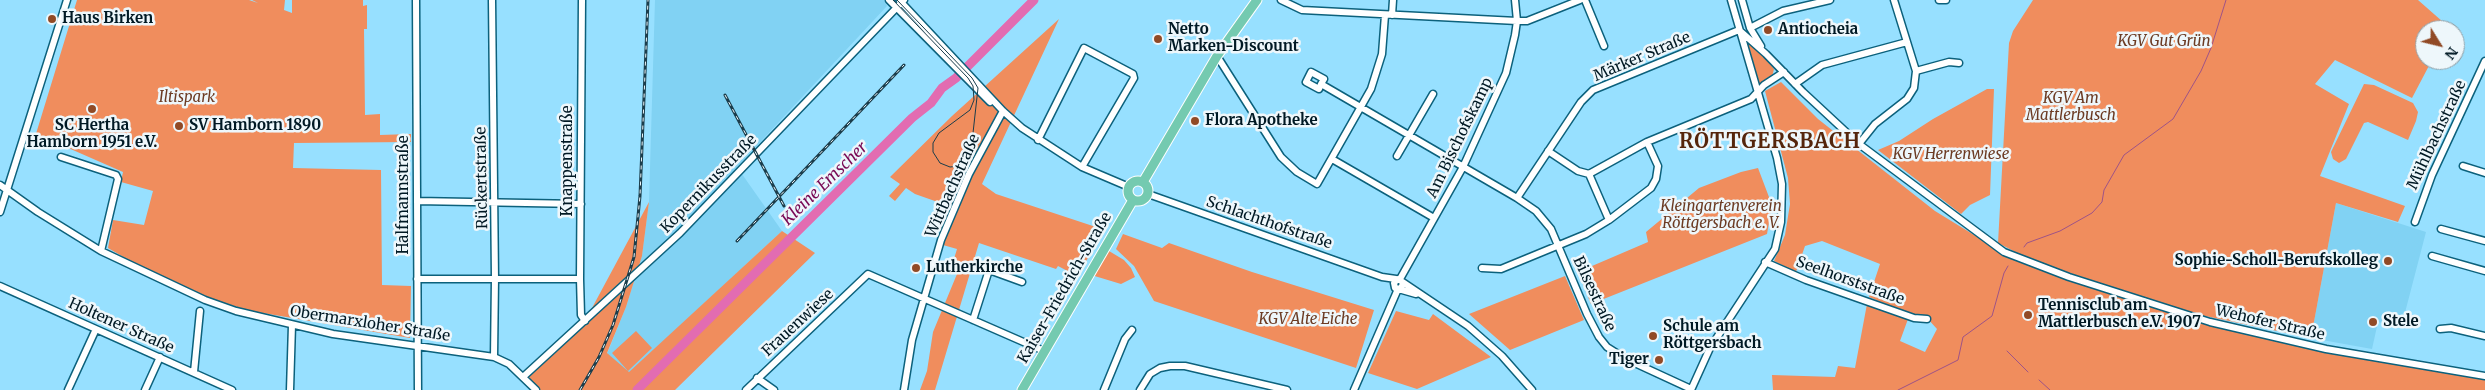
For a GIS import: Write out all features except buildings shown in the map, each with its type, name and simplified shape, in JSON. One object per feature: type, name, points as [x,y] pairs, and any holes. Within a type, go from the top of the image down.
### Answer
[{"type":"main road","points":[[1143,182],[1217,56],[1256,0]]},
{"type":"main road","points":[[1137,181],[1143,182],[1148,187],[1148,194],[1143,200],[1133,200],[1128,193],[1129,187],[1137,181]]},
{"type":"main road","name":"Kaiser-Friedrich-Straße","points":[[1022,390],[1133,200]]},
{"type":"street","points":[[0,212],[67,0]]},
{"type":"street","name":"Halfmannstraße","points":[[416,0],[418,390]]},
{"type":"street","name":"Rückertstraße","points":[[492,0],[494,357]]},
{"type":"street","name":"Knappenstraße","points":[[582,0],[580,279],[581,315],[585,321]]},
{"type":"street","points":[[889,0],[900,3],[954,62],[1003,111],[1038,140],[1082,167],[1129,187]]},
{"type":"street","points":[[1281,0],[1302,10],[1517,21],[1527,21],[1580,0]]},
{"type":"street","points":[[1217,56],[1281,157],[1297,172],[1317,184],[1371,90],[1382,54],[1393,0]]},
{"type":"street","name":"Am Bischofskamp","points":[[1354,390],[1399,284],[1462,167],[1506,73],[1517,21],[1514,0]]},
{"type":"street","points":[[1585,0],[1604,46]]},
{"type":"street","points":[[1691,389],[1710,348],[1775,249],[1782,222],[1782,184],[1778,162],[1731,0]]},
{"type":"street","points":[[1742,0],[1750,28],[1766,54]]},
{"type":"street","points":[[1750,28],[1783,11],[1830,0]]},
{"type":"street","points":[[1859,144],[1875,124],[1906,99],[1914,88],[1916,71],[1894,0]]},
{"type":"street","points":[[1939,0],[1946,0]]},
{"type":"street","name":"Kopernikusstraße","points":[[523,377],[680,233],[900,3]]},
{"type":"street","points":[[1739,30],[1766,54]]},
{"type":"street","name":"Märker Straße","points":[[1517,198],[1581,102],[1593,90],[1739,30]]},
{"type":"street","points":[[1795,84],[1822,65],[1907,42]]},
{"type":"street","points":[[1038,140],[1084,48],[1133,74],[1134,78],[1082,167]]},
{"type":"street","name":"Wehofer Straße","points":[[1766,54],[1859,144],[1974,232],[2004,252],[2031,264],[2138,301],[2210,322],[2317,347],[2485,376]]},
{"type":"street","name":"Mühlbachstraße","points":[[2415,222],[2432,175],[2485,61]]},
{"type":"street","points":[[1916,71],[1949,62],[1959,63]]},
{"type":"street","points":[[1548,152],[1578,171],[1589,174],[1647,142],[1751,99],[1764,85],[1784,72]]},
{"type":"street","name":"Bilsestraße","points":[[1321,84],[1517,198],[1544,219],[1559,246],[1598,337],[1607,347],[1626,359],[1691,389]]},
{"type":"street","points":[[1397,156],[1433,94]]},
{"type":"street","name":"Wittbachstraße","points":[[904,390],[912,340],[951,214],[982,148],[1003,111]]},
{"type":"street","points":[[1482,268],[1501,269],[1586,234],[1609,220],[1651,188],[1656,179],[1658,166],[1647,142]]},
{"type":"street","points":[[61,157],[116,175],[118,179],[101,251]]},
{"type":"street","points":[[1332,159],[1434,218]]},
{"type":"street","points":[[2463,166],[2485,173]]},
{"type":"street","points":[[1589,174],[1609,220]]},
{"type":"street","name":"Obermarxloher Straße","points":[[0,185],[54,223],[101,251],[205,300],[292,326],[334,334],[494,357],[509,364],[523,377]]},
{"type":"street","name":"Schlachthofstraße","points":[[1148,194],[1399,284],[1424,297],[1468,326],[1502,356],[1532,390]]},
{"type":"street","points":[[417,201],[581,204]]},
{"type":"street","points":[[2442,230],[2485,241]]},
{"type":"street","points":[[2432,256],[2485,271]]},
{"type":"street","name":"Seelhorststraße","points":[[1766,262],[1806,280],[1914,318],[1927,319]]},
{"type":"street","points":[[973,320],[989,270],[1022,282]]},
{"type":"street","name":"Frauenwiese","points":[[746,390],[868,274],[924,299]]},
{"type":"street","points":[[417,279],[580,279]]},
{"type":"street","name":"Holtener Straße","points":[[0,286],[232,390]]},
{"type":"street","points":[[924,299],[1044,351]]},
{"type":"street","points":[[194,372],[200,311]]},
{"type":"street","points":[[290,390],[292,326]]},
{"type":"street","points":[[2440,329],[2451,328],[2485,336]]},
{"type":"street","points":[[69,390],[96,329]]},
{"type":"street","points":[[1104,390],[1125,339],[1132,330]]},
{"type":"street","points":[[145,390],[160,357]]},
{"type":"street","points":[[1140,390],[1150,374],[1160,368],[1170,366],[1185,366],[1287,390]]},
{"type":"street","points":[[523,377],[536,390]]},
{"type":"street","points":[[757,378],[774,390]]},
{"type":"shaded area","points":[[655,0],[884,0],[887,6],[737,167],[782,231],[629,373],[607,354],[626,307],[642,256],[649,202]]},
{"type":"shaded area","points":[[2336,203],[2426,232],[2401,328],[2378,322],[2372,349],[2311,338]]},
{"type":"green space","name":"Iltispark","points":[[77,0],[249,0],[258,3],[252,0],[285,0],[284,10],[292,13],[292,0],[363,0],[363,6],[367,5],[367,29],[364,29],[365,115],[380,114],[380,135],[411,134],[411,142],[294,143],[293,168],[381,170],[382,285],[411,286],[410,338],[251,311],[208,298],[151,273],[108,248],[113,220],[144,225],[153,191],[121,182],[123,172],[66,147],[35,137]]},
{"type":"green space","points":[[2033,0],[2418,0],[2441,20],[2415,20],[2415,70],[2427,70],[2412,98],[2335,60],[2315,84],[2349,104],[2320,176],[2405,206],[2398,222],[2336,203],[2311,338],[2186,312],[2031,260],[1998,243],[2009,43],[2013,31]]},
{"type":"green space","points":[[1059,19],[982,184],[996,194],[1105,230],[1077,276],[1058,266],[1056,269],[979,243],[935,390],[920,390],[927,371],[933,332],[957,274],[950,272],[957,249],[936,243],[949,206],[915,194],[906,188],[895,201],[889,196],[900,184],[890,177],[952,116]]},
{"type":"green space","points":[[1746,42],[1760,52],[1774,69],[1772,77],[1757,85]]},
{"type":"green space","points":[[1781,82],[1818,119],[1935,211],[1992,246],[2068,279],[2209,323],[2485,379],[2485,390],[1773,390],[1772,375],[1835,377],[1838,366],[1855,368],[1867,304],[1908,319],[1900,341],[1925,352],[1937,329],[1927,318],[1914,316],[1869,297],[1880,264],[1822,241],[1805,246],[1796,272],[1774,261],[1785,235],[1790,204],[1788,178],[1765,91]]},
{"type":"green space","points":[[2364,84],[2374,85],[2413,103],[2418,112],[2416,121],[2408,140],[2368,122],[2364,123],[2346,159],[2339,163],[2333,159],[2331,152]]},
{"type":"green space","name":"KGV Herrenwiese","points":[[1987,89],[1994,89],[1990,195],[1970,205],[1961,214],[1878,150],[1899,141],[1933,119]]},
{"type":"green space","name":"Kleingartenverein Röttgersbach e. V.","points":[[1758,168],[1772,205],[1767,234],[1591,304],[1578,272],[1648,242],[1646,232],[1699,188],[1741,172]]},
{"type":"green space","points":[[649,202],[642,256],[626,307],[607,353],[629,372],[782,231],[815,253],[675,390],[536,390],[523,377],[585,321]]},
{"type":"green space","name":"KGV Alte Eiche","points":[[1123,234],[1162,248],[1169,243],[1252,272],[1374,310],[1356,368],[1154,301],[1134,266],[1116,249]]},
{"type":"green space","points":[[1104,248],[1124,260],[1131,268],[1135,277],[1121,284],[1088,274]]},
{"type":"green space","points":[[1565,276],[1584,320],[1510,350],[1469,314]]},
{"type":"green space","name":"KGV Alte Eiche","points":[[1396,311],[1429,320],[1433,314],[1491,357],[1417,389],[1368,373]]},
{"type":"green space","points":[[636,331],[652,348],[628,371],[612,353]]},
{"type":"waterway","name":"Kleine Emscher","points":[[637,390],[912,118],[931,103],[942,88],[956,78],[1034,0]]},
{"type":"waterway","name":"RÖTTGERSBACH","points":[[2024,247],[2027,243],[2060,231],[2092,213],[2102,202],[2104,190],[2124,155],[2173,119],[2201,71],[2211,48],[2226,0]]},
{"type":"waterway","name":"RÖTTGERSBACH","points":[[1898,390],[1958,360],[1963,337],[1992,316],[2004,273],[2008,266]]},
{"type":"waterway","points":[[2007,351],[2028,372]]},
{"type":"waterway","points":[[2039,380],[2050,390]]},
{"type":"tram line","points":[[893,0],[968,78],[973,86],[974,100],[970,110],[939,133],[933,143],[933,152],[940,163],[950,167],[959,166],[968,160],[971,151],[978,88],[972,78],[897,0]]},
{"type":"railway","points":[[580,390],[599,357],[613,325],[634,257],[640,196],[648,0]]},
{"type":"railway","points":[[737,241],[904,65]]},
{"type":"railway","points":[[725,95],[784,206]]},
{"type":"place","name":"Haus Birken","points":[[52,19]]},
{"type":"place","name":"Antiocheia","points":[[1768,30]]},
{"type":"place","name":"Netto Marken-Discount","points":[[1158,39]]},
{"type":"place","name":"SC Hertha Hamborn 1951 e.V.","points":[[92,109]]},
{"type":"place","name":"Flora Apotheke","points":[[1195,121]]},
{"type":"place","name":"SV Hamborn 1890","points":[[179,126]]},
{"type":"place","name":"Sophie-Scholl-Berufskolleg","points":[[2388,261]]},
{"type":"place","name":"Lutherkirche","points":[[916,268]]},
{"type":"place","name":"Tennisclub am Mattlerbusch e.V. 1907","points":[[2028,315]]},
{"type":"place","name":"Stele","points":[[2373,322]]},
{"type":"place","name":"Schule am Röttgersbach","points":[[1653,336]]},
{"type":"place","name":"Tiger","points":[[1659,360]]},
{"type":"district","name":"RÖTTGERSBACH","points":[[1770,142]]},
{"type":"park label","name":"KGV Gut Grün","points":[[2164,42]]},
{"type":"park label","name":"KGV Am Mattlerbusch","points":[[2071,108]]}]
